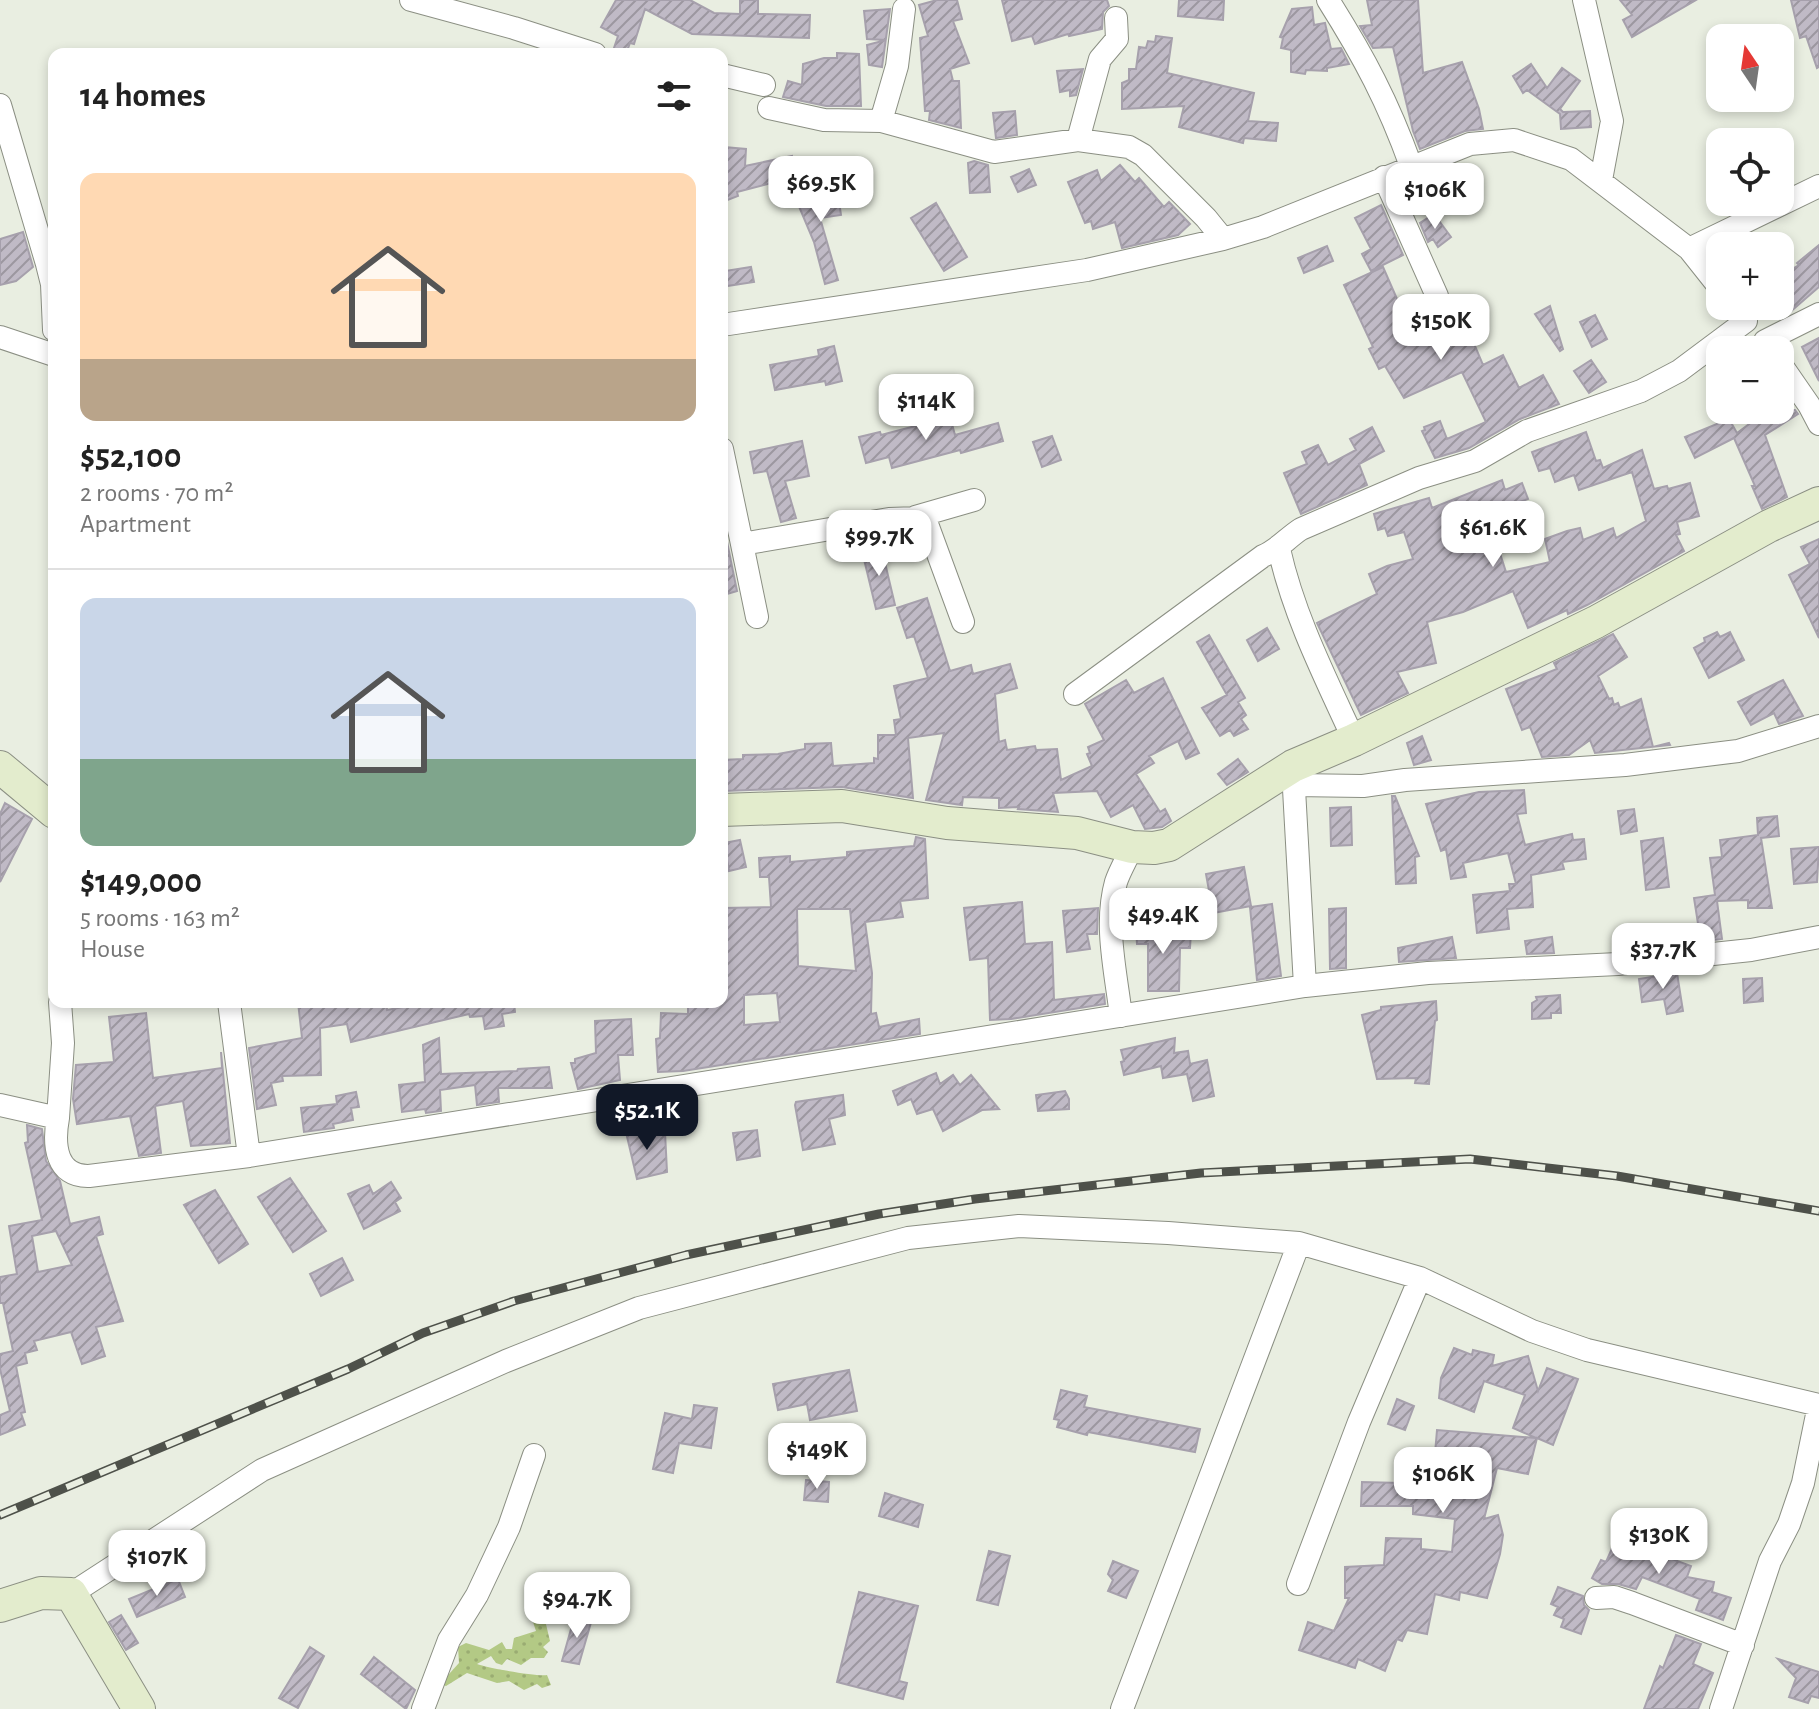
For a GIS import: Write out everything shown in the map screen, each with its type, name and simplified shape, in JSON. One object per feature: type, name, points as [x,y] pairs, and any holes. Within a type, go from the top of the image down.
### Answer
[{"type":"main road","points":[[728,810],[842,806],[947,823],[1077,833],[1132,847],[1169,845],[1354,740],[1596,622],[1769,526],[1819,503]]},
{"type":"main road","points":[[0,767],[48,807]]},
{"type":"main road","points":[[0,1606],[41,1593],[71,1594],[139,1709]]},
{"type":"street","points":[[411,0],[576,48]]},
{"type":"street","points":[[1328,0],[1368,64],[1395,121],[1411,166]]},
{"type":"street","points":[[1584,0],[1612,121],[1601,180]]},
{"type":"street","points":[[881,121],[897,66],[904,9]]},
{"type":"street","points":[[1078,140],[1100,59],[1117,39],[1116,18]]},
{"type":"street","points":[[728,76],[764,85]]},
{"type":"street","points":[[0,105],[48,268]]},
{"type":"street","points":[[769,108],[824,120],[881,121],[994,152],[1078,140],[1129,147],[1143,155],[1223,239]]},
{"type":"street","points":[[728,324],[1087,270],[1223,239],[1263,227],[1470,144],[1514,140],[1571,159],[1689,249],[1706,270]]},
{"type":"street","points":[[1384,177],[1437,296]]},
{"type":"street","points":[[1689,249],[1819,186]]},
{"type":"street","points":[[1784,336],[1819,314]]},
{"type":"street","points":[[1075,694],[1263,556],[1279,549],[1288,537],[1301,529],[1419,478],[1475,461],[1527,431],[1641,391],[1679,371],[1734,320]]},
{"type":"street","points":[[1745,320],[1759,336]]},
{"type":"street","points":[[0,337],[48,353]]},
{"type":"street","points":[[1794,385],[1819,424]]},
{"type":"street","points":[[728,478],[757,617]]},
{"type":"street","points":[[742,544],[915,517],[974,500]]},
{"type":"street","points":[[915,517],[927,524],[963,622]]},
{"type":"street","points":[[1279,549],[1287,586],[1314,655],[1354,740]]},
{"type":"street","points":[[1305,986],[1294,775],[1363,786],[1405,780],[1625,765],[1738,751],[1819,726]]},
{"type":"street","points":[[1121,1016],[1111,934],[1112,904],[1117,880],[1132,847]]},
{"type":"street","points":[[60,1008],[63,1043],[56,1130],[61,1163],[67,1173],[78,1176],[249,1156],[1305,986],[1428,973],[1618,964],[1751,950],[1819,937]]},
{"type":"street","points":[[230,1008],[249,1156]]},
{"type":"street","points":[[0,1105],[58,1118]]},
{"type":"street","points":[[71,1594],[262,1470],[506,1361],[639,1308],[908,1238],[1019,1226],[1168,1233],[1299,1243],[1420,1278],[1532,1331],[1587,1350],[1819,1405],[1803,1483],[1789,1524],[1770,1561],[1721,1709]]},
{"type":"street","points":[[1122,1709],[1299,1243]]},
{"type":"street","points":[[1298,1584],[1359,1422],[1420,1278]]},
{"type":"street","points":[[423,1709],[449,1640],[477,1595],[509,1527],[534,1455]]},
{"type":"street","points":[[1596,1598],[1614,1597],[1743,1645]]},
{"type":"green space","points":[[532,1619],[545,1620],[550,1641],[543,1647],[548,1652],[544,1658],[531,1658],[521,1665],[507,1659],[502,1665],[491,1656],[477,1664],[547,1675],[551,1685],[542,1688],[537,1684],[524,1690],[509,1681],[497,1683],[467,1673],[446,1686],[440,1684],[459,1663],[458,1647],[466,1643],[489,1650],[502,1642],[506,1649],[512,1649],[514,1638],[536,1631]]},
{"type":"building","points":[[616,0],[690,0],[714,13],[740,14],[740,0],[758,0],[758,14],[810,15],[809,38],[692,34],[645,9],[634,44],[630,43],[628,48],[614,48],[618,36],[601,27]]},
{"type":"building","points":[[937,0],[957,0],[962,19],[953,21],[969,63],[950,69],[953,81],[959,81],[961,128],[929,120],[930,111],[925,111],[920,38],[928,36],[919,5]]},
{"type":"building","points":[[1002,0],[1107,0],[1109,6],[1103,12],[1102,29],[1068,34],[1035,44],[1032,36],[1012,41]]},
{"type":"building","points":[[1179,0],[1224,0],[1223,20],[1178,16]]},
{"type":"building","points":[[1367,0],[1418,0],[1423,73],[1462,62],[1483,129],[1465,131],[1420,149],[1393,47],[1373,48],[1360,26],[1372,25]]},
{"type":"building","points":[[1620,0],[1696,0],[1632,37],[1623,20],[1632,15]]},
{"type":"building","points":[[1791,0],[1819,0],[1817,68],[1806,36],[1800,38]]},
{"type":"building","points":[[1312,7],[1314,25],[1325,23],[1331,49],[1341,48],[1349,64],[1327,68],[1327,71],[1291,72],[1291,50],[1281,48],[1283,38],[1280,37],[1292,9]]},
{"type":"building","points":[[890,9],[886,40],[867,39],[864,11]]},
{"type":"building","points":[[1156,36],[1172,38],[1167,73],[1254,93],[1248,121],[1278,123],[1276,141],[1244,138],[1243,143],[1179,127],[1184,106],[1122,109],[1122,83],[1129,80],[1129,69],[1136,69],[1139,47],[1146,48],[1148,41],[1155,42]]},
{"type":"building","points":[[886,40],[882,67],[869,65],[867,45]]},
{"type":"building","points":[[837,53],[859,54],[861,106],[826,106],[783,97],[788,81],[802,85],[803,64],[837,58]]},
{"type":"building","points":[[1531,64],[1547,88],[1562,68],[1580,81],[1560,109],[1563,112],[1590,111],[1591,127],[1561,129],[1560,114],[1527,90],[1523,93],[1513,76]]},
{"type":"building","points":[[1083,69],[1076,95],[1070,96],[1070,90],[1060,92],[1057,71]]},
{"type":"building","points":[[1015,111],[1017,135],[996,138],[993,113]]},
{"type":"building","points":[[728,147],[746,149],[745,166],[792,156],[794,164],[799,163],[805,191],[783,196],[779,181],[737,192],[738,196],[728,200]]},
{"type":"building","points":[[974,161],[988,165],[990,192],[970,193],[968,163]]},
{"type":"building","points":[[1120,165],[1135,182],[1139,178],[1164,207],[1169,202],[1190,224],[1178,235],[1122,248],[1115,222],[1093,229],[1091,221],[1085,223],[1068,182],[1097,170],[1101,181]]},
{"type":"building","points":[[1029,169],[1036,185],[1018,192],[1011,177]]},
{"type":"building","points":[[837,188],[841,215],[820,218],[838,280],[825,284],[814,242],[795,197],[813,189]]},
{"type":"building","points":[[936,203],[967,257],[944,271],[911,218]]},
{"type":"building","points":[[1381,205],[1403,255],[1371,271],[1362,254],[1371,249],[1355,218]]},
{"type":"building","points":[[1434,214],[1451,237],[1438,247],[1433,239],[1428,242],[1420,223]]},
{"type":"building","points":[[23,232],[33,267],[16,281],[0,285],[0,239]]},
{"type":"building","points":[[1819,245],[1819,287],[1794,309],[1794,268],[1799,265],[1797,263]]},
{"type":"building","points":[[1327,246],[1333,261],[1304,273],[1298,258]]},
{"type":"building","points":[[751,267],[754,282],[728,286],[728,271]]},
{"type":"building","points":[[1383,267],[1404,315],[1426,304],[1435,310],[1446,306],[1452,318],[1461,313],[1483,365],[1503,355],[1519,388],[1543,375],[1559,404],[1520,419],[1469,448],[1435,458],[1422,431],[1424,427],[1440,421],[1447,439],[1486,422],[1462,372],[1404,398],[1385,366],[1379,369],[1369,349],[1373,347],[1344,285]]},
{"type":"building","points":[[1550,306],[1563,349],[1560,351],[1535,314]]},
{"type":"building","points":[[1595,315],[1607,339],[1592,347],[1580,322]]},
{"type":"building","points":[[1819,338],[1819,381],[1802,347]]},
{"type":"building","points":[[834,346],[842,381],[775,390],[770,365],[819,356],[818,350]]},
{"type":"building","points":[[1591,360],[1606,382],[1589,393],[1574,371]]},
{"type":"building","points":[[950,417],[955,435],[998,423],[1003,441],[892,468],[889,457],[866,463],[859,437],[880,432],[881,435]]},
{"type":"building","points":[[1717,424],[1732,424],[1737,433],[1749,424],[1782,424],[1765,435],[1787,497],[1762,509],[1734,438],[1695,458],[1685,437]]},
{"type":"building","points":[[1372,427],[1384,451],[1359,464],[1367,485],[1301,514],[1284,473],[1307,464],[1302,452],[1318,445],[1328,465],[1356,450],[1350,439]]},
{"type":"building","points":[[1586,432],[1596,461],[1600,460],[1603,468],[1642,450],[1654,489],[1690,483],[1699,516],[1677,522],[1680,534],[1676,535],[1684,551],[1587,605],[1568,614],[1567,610],[1528,628],[1513,591],[1463,612],[1427,622],[1436,663],[1397,672],[1408,693],[1361,715],[1317,623],[1377,594],[1369,574],[1413,559],[1404,532],[1388,536],[1385,528],[1378,530],[1374,514],[1429,498],[1432,508],[1502,480],[1505,490],[1522,483],[1528,499],[1487,513],[1506,572],[1550,562],[1545,539],[1567,531],[1580,528],[1583,540],[1613,528],[1616,538],[1646,521],[1632,472],[1579,490],[1574,475],[1555,482],[1550,468],[1539,471],[1532,452]]},
{"type":"building","points":[[1052,436],[1061,460],[1042,467],[1033,442]]},
{"type":"building","points":[[802,441],[809,476],[785,481],[796,518],[781,522],[767,471],[754,473],[750,452]]},
{"type":"building","points":[[1819,539],[1819,638],[1789,575],[1810,564],[1801,547]]},
{"type":"building","points":[[881,546],[895,605],[876,609],[862,551]]},
{"type":"building","points":[[728,547],[737,591],[728,594]]},
{"type":"building","points":[[927,598],[950,671],[971,665],[973,674],[1010,664],[1017,688],[995,694],[999,742],[1005,740],[1007,750],[1035,746],[1036,750],[1057,749],[1061,780],[1092,766],[1087,754],[1090,753],[1088,747],[1104,740],[1085,704],[1126,680],[1134,693],[1163,678],[1199,753],[1186,759],[1178,741],[1149,756],[1154,763],[1136,774],[1160,812],[1165,809],[1171,821],[1162,827],[1145,829],[1133,805],[1111,817],[1097,791],[1053,793],[1058,812],[999,808],[999,798],[963,797],[962,805],[926,800],[944,733],[908,738],[913,798],[842,787],[728,791],[728,760],[743,759],[743,755],[778,754],[805,749],[805,744],[831,743],[833,766],[874,763],[874,758],[878,759],[878,735],[896,735],[894,720],[901,719],[894,686],[928,678],[914,636],[907,638],[897,608]]},
{"type":"building","points":[[1267,628],[1279,649],[1258,661],[1247,640]]},
{"type":"building","points":[[1717,632],[1720,637],[1730,632],[1744,660],[1709,678],[1694,648],[1705,642],[1704,638]]},
{"type":"building","points":[[1613,634],[1627,657],[1598,676],[1614,705],[1618,703],[1620,708],[1641,699],[1653,747],[1595,753],[1590,740],[1569,755],[1542,757],[1530,727],[1522,730],[1506,689],[1557,669],[1554,663]]},
{"type":"building","points":[[1209,635],[1245,698],[1238,702],[1246,715],[1241,719],[1248,729],[1234,736],[1230,730],[1220,736],[1202,708],[1227,695],[1197,642]]},
{"type":"building","points":[[1783,680],[1803,716],[1779,724],[1774,713],[1751,725],[1738,702]]},
{"type":"building","points":[[1422,736],[1431,760],[1414,765],[1407,743]]},
{"type":"building","points":[[1238,759],[1248,772],[1227,785],[1218,774]]},
{"type":"building","points":[[1524,790],[1526,813],[1517,814],[1525,845],[1572,834],[1573,840],[1584,839],[1586,859],[1562,862],[1564,869],[1531,875],[1533,907],[1507,909],[1509,929],[1477,933],[1473,895],[1510,891],[1509,884],[1516,884],[1508,853],[1463,863],[1466,877],[1451,879],[1446,849],[1441,851],[1426,804],[1479,792]]},
{"type":"building","points":[[1392,796],[1395,796],[1419,856],[1415,857],[1416,883],[1396,884]]},
{"type":"building","points":[[5,803],[32,819],[0,882],[0,814]]},
{"type":"building","points":[[1351,807],[1352,845],[1331,846],[1330,808]]},
{"type":"building","points":[[1634,809],[1637,831],[1621,834],[1618,811]]},
{"type":"building","points":[[1777,816],[1779,836],[1761,838],[1772,908],[1748,908],[1748,900],[1717,901],[1722,939],[1706,941],[1705,929],[1699,930],[1694,898],[1715,895],[1710,858],[1722,857],[1720,840],[1758,835],[1757,818]]},
{"type":"building","points":[[916,837],[925,839],[928,898],[900,901],[903,917],[865,922],[872,973],[871,1014],[876,1013],[879,1027],[919,1019],[920,1034],[683,1071],[658,1072],[656,1039],[660,1038],[661,1013],[688,1014],[688,1008],[728,1008],[728,908],[771,907],[769,877],[760,877],[759,858],[790,856],[790,862],[847,857],[847,852],[914,846]],"holes":[[[797,909],[850,909],[856,971],[798,966]],[[777,993],[780,1022],[744,1025],[744,995]]]},
{"type":"building","points":[[1663,838],[1669,887],[1646,890],[1641,841]]},
{"type":"building","points":[[740,840],[746,867],[729,871],[728,842]]},
{"type":"building","points":[[1819,847],[1817,882],[1794,884],[1791,849]]},
{"type":"building","points":[[1244,867],[1251,906],[1213,913],[1206,874]]},
{"type":"building","points":[[1022,902],[1025,944],[1052,942],[1054,1000],[1104,994],[1105,1004],[990,1020],[988,958],[970,960],[964,908]]},
{"type":"building","points":[[1272,904],[1281,976],[1257,980],[1250,907]]},
{"type":"building","points":[[1098,908],[1097,934],[1087,934],[1090,949],[1067,952],[1063,911]]},
{"type":"building","points":[[1346,908],[1346,968],[1330,969],[1329,909]]},
{"type":"building","points":[[1153,925],[1153,930],[1191,931],[1190,948],[1180,948],[1179,991],[1148,991],[1148,944],[1137,944],[1136,926]]},
{"type":"building","points":[[1452,937],[1456,958],[1399,962],[1398,948]]},
{"type":"building","points":[[1552,937],[1554,953],[1527,954],[1525,941]]},
{"type":"building","points":[[1677,973],[1683,1011],[1667,1014],[1664,999],[1642,1002],[1639,979]]},
{"type":"building","points":[[1762,978],[1763,1001],[1744,1003],[1743,979]]},
{"type":"building","points":[[1560,995],[1561,1013],[1551,1013],[1551,1018],[1532,1019],[1532,1003],[1537,1000],[1536,997]]},
{"type":"building","points":[[1436,1001],[1437,1020],[1429,1084],[1415,1083],[1416,1078],[1377,1079],[1362,1015],[1381,1010],[1381,1007]]},
{"type":"building","points":[[299,1008],[515,1008],[515,1012],[502,1014],[504,1026],[485,1029],[483,1016],[470,1017],[469,1014],[351,1042],[347,1024],[320,1028],[321,1075],[282,1076],[283,1081],[271,1083],[276,1105],[257,1109],[249,1048],[302,1038]]},
{"type":"building","points":[[146,1013],[153,1078],[222,1068],[221,1052],[230,1143],[191,1146],[183,1101],[155,1106],[161,1153],[139,1156],[130,1116],[77,1124],[73,1099],[76,1065],[114,1062],[109,1017]]},
{"type":"building","points":[[631,1019],[633,1055],[618,1055],[620,1080],[578,1089],[571,1063],[596,1053],[595,1021]]},
{"type":"building","points":[[439,1038],[441,1074],[549,1067],[552,1088],[498,1088],[499,1102],[477,1105],[475,1085],[440,1090],[441,1111],[426,1113],[425,1109],[402,1112],[399,1085],[425,1082],[423,1045]]},
{"type":"building","points":[[1175,1038],[1174,1053],[1188,1051],[1190,1064],[1207,1060],[1214,1096],[1193,1101],[1187,1074],[1163,1078],[1161,1066],[1124,1075],[1121,1050]]},
{"type":"building","points":[[936,1073],[940,1084],[953,1075],[960,1085],[971,1075],[999,1109],[982,1110],[943,1131],[933,1109],[917,1114],[911,1099],[898,1105],[893,1091]]},
{"type":"building","points":[[1065,1091],[1069,1109],[1038,1111],[1036,1095]]},
{"type":"building","points":[[356,1092],[359,1107],[351,1108],[353,1120],[333,1124],[334,1128],[304,1132],[301,1108],[337,1104],[336,1096]]},
{"type":"building","points":[[843,1095],[845,1115],[829,1119],[835,1144],[803,1150],[796,1102]]},
{"type":"building","points":[[27,1125],[42,1129],[46,1161],[60,1181],[70,1224],[99,1217],[103,1234],[96,1236],[123,1321],[96,1327],[105,1356],[82,1364],[71,1332],[34,1341],[37,1350],[25,1353],[27,1363],[16,1366],[25,1425],[0,1435],[0,1415],[10,1411],[0,1369],[0,1354],[13,1351],[3,1303],[0,1303],[0,1277],[17,1274],[9,1226],[42,1220],[25,1143],[28,1142]],"holes":[[[56,1231],[72,1265],[38,1272],[32,1236]]]},
{"type":"building","points":[[639,1125],[641,1134],[665,1132],[667,1172],[637,1179],[625,1128]]},
{"type":"building","points":[[757,1130],[760,1156],[737,1160],[733,1133]]},
{"type":"building","points":[[290,1178],[326,1231],[293,1252],[258,1197]]},
{"type":"building","points":[[391,1182],[401,1198],[395,1202],[400,1211],[364,1229],[348,1194],[369,1185],[373,1194]]},
{"type":"building","points":[[215,1190],[248,1244],[219,1263],[184,1205]]},
{"type":"building","points":[[342,1258],[353,1280],[321,1296],[310,1274]]},
{"type":"building","points":[[1454,1348],[1472,1355],[1473,1350],[1494,1355],[1492,1366],[1528,1356],[1538,1391],[1547,1368],[1578,1379],[1553,1445],[1537,1438],[1528,1474],[1497,1468],[1484,1519],[1498,1515],[1503,1535],[1487,1598],[1460,1592],[1459,1600],[1435,1594],[1427,1634],[1407,1630],[1402,1641],[1397,1639],[1385,1671],[1358,1659],[1355,1668],[1299,1650],[1308,1622],[1334,1631],[1349,1598],[1345,1598],[1345,1567],[1384,1565],[1386,1538],[1421,1539],[1421,1549],[1452,1552],[1455,1519],[1413,1514],[1413,1506],[1361,1506],[1362,1482],[1402,1483],[1402,1478],[1433,1477],[1437,1430],[1536,1438],[1513,1428],[1525,1395],[1484,1381],[1474,1412],[1439,1398],[1441,1378]]},
{"type":"building","points":[[849,1370],[857,1411],[810,1420],[807,1404],[778,1410],[773,1384]]},
{"type":"building","points":[[1061,1390],[1087,1396],[1084,1407],[1200,1429],[1195,1452],[1088,1432],[1087,1435],[1057,1427],[1059,1420],[1054,1419]]},
{"type":"building","points":[[1397,1399],[1414,1406],[1405,1430],[1388,1424]]},
{"type":"building","points":[[694,1405],[717,1408],[711,1448],[679,1443],[673,1473],[653,1469],[665,1413],[692,1419]]},
{"type":"building","points":[[806,1480],[829,1482],[828,1502],[804,1500]]},
{"type":"building","points":[[885,1493],[923,1505],[918,1527],[879,1516]]},
{"type":"building","points":[[1644,1535],[1657,1540],[1653,1552],[1691,1566],[1687,1577],[1714,1582],[1712,1592],[1731,1598],[1723,1620],[1696,1610],[1700,1599],[1642,1577],[1636,1589],[1602,1584],[1592,1578],[1601,1560],[1606,1562],[1613,1546],[1634,1556]]},
{"type":"building","points":[[989,1551],[1010,1556],[998,1605],[977,1600]]},
{"type":"building","points":[[1113,1561],[1138,1571],[1126,1598],[1108,1591],[1113,1580],[1108,1574]]},
{"type":"building","points":[[178,1579],[185,1597],[137,1617],[129,1599]]},
{"type":"building","points":[[1558,1587],[1583,1596],[1584,1605],[1589,1610],[1581,1634],[1561,1627],[1564,1619],[1554,1615],[1558,1607],[1551,1604]]},
{"type":"building","points":[[859,1592],[918,1606],[899,1681],[907,1683],[903,1699],[837,1682]]},
{"type":"building","points":[[121,1615],[138,1643],[126,1650],[109,1622]]},
{"type":"building","points":[[575,1615],[592,1619],[579,1664],[562,1661]]},
{"type":"building","points":[[1676,1635],[1701,1644],[1693,1664],[1713,1673],[1698,1709],[1644,1709],[1660,1666],[1663,1668]]},
{"type":"building","points":[[310,1647],[324,1656],[298,1708],[279,1698]]},
{"type":"building","points":[[374,1657],[415,1690],[406,1709],[361,1674]]},
{"type":"building","points":[[1778,1659],[1819,1672],[1819,1698],[1811,1696],[1808,1703],[1789,1697],[1796,1678]]},
{"type":"railway","points":[[0,1515],[348,1369],[423,1333],[514,1301],[686,1255],[879,1214],[975,1199],[1201,1173],[1470,1159],[1617,1176],[1819,1211]]}]
